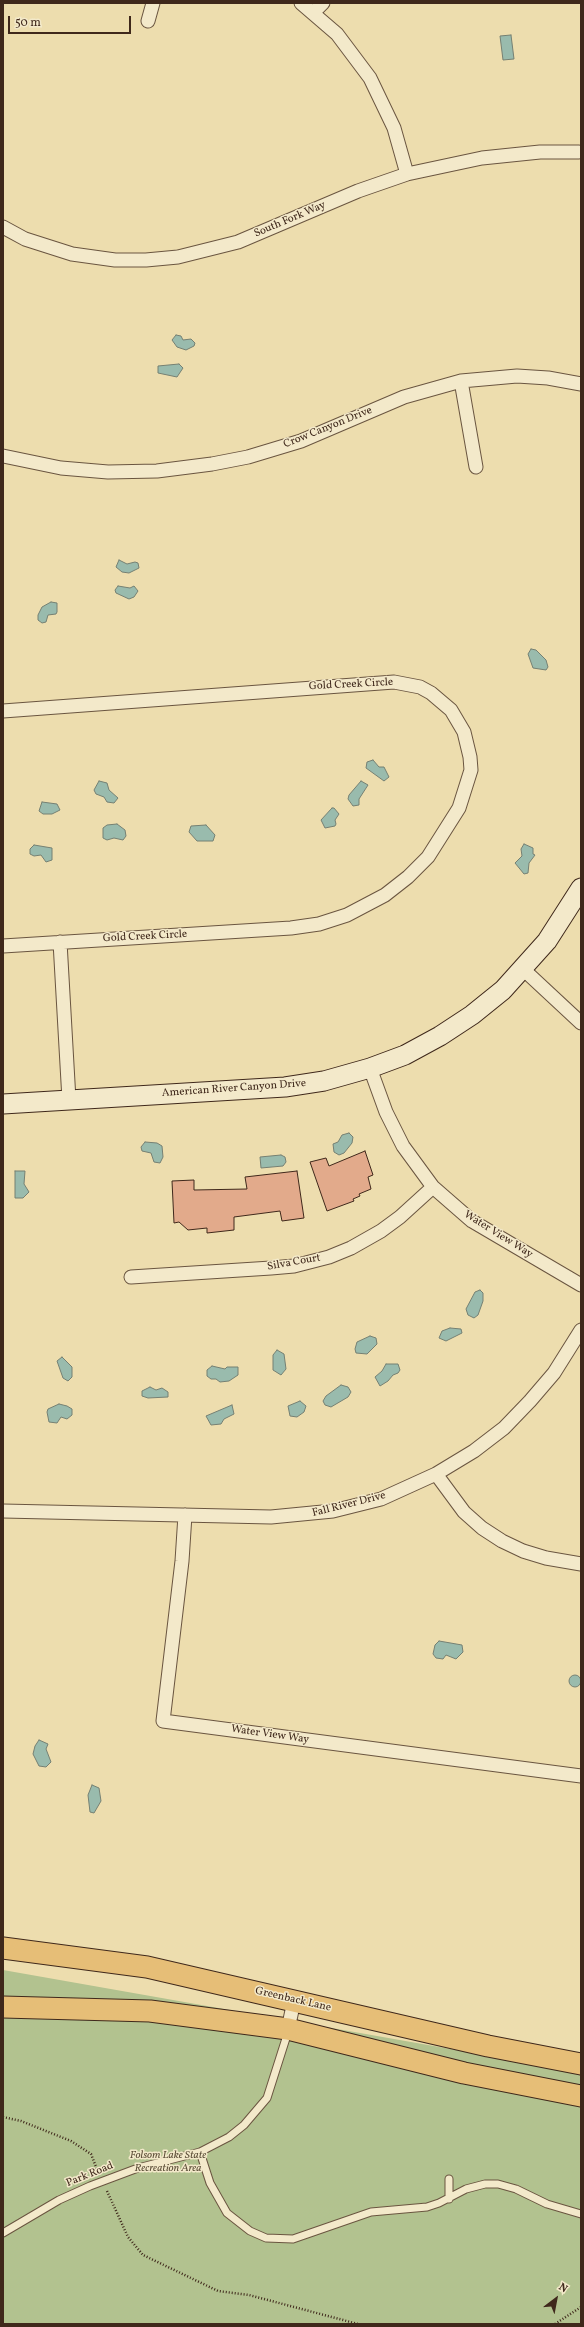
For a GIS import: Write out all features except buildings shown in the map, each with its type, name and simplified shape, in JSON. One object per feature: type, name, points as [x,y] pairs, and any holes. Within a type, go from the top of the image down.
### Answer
[{"type":"main road","name":"American River Canyon Drive","points":[[3,1104],[285,1086],[324,1081],[370,1068],[405,1054],[440,1036],[472,1015],[523,969],[562,920],[581,888]]},
{"type":"main road","name":"Greenback Lane","points":[[3,1948],[147,1966],[488,2046],[581,2064]]},
{"type":"main road","points":[[3,2007],[150,2012],[288,2030],[464,2073],[581,2096]]},
{"type":"street","points":[[148,22],[153,3]]},
{"type":"street","points":[[301,3],[318,8],[370,78],[394,128],[407,174]]},
{"type":"street","name":"South Fork Way","points":[[3,227],[25,239],[72,254],[115,260],[146,260],[178,257],[238,242],[358,191],[407,174],[482,158],[540,152],[580,152]]},
{"type":"street","name":"Crow Canyon Drive","points":[[3,456],[61,468],[108,472],[158,471],[212,464],[248,457],[301,441],[404,397],[461,381],[517,376],[548,378],[581,384]]},
{"type":"street","points":[[461,381],[476,467]]},
{"type":"street","name":"Gold Creek Circle","points":[[3,711],[394,682],[420,687],[442,701],[458,721],[468,744],[471,770],[468,783],[453,821],[423,862],[408,877],[373,902],[333,919],[291,928],[3,946]]},
{"type":"street","points":[[60,942],[70,1100]]},
{"type":"street","points":[[523,969],[581,1023]]},
{"type":"street","name":"Water View Way","points":[[370,1068],[386,1112],[403,1146],[433,1187],[451,1205],[477,1224],[581,1285]]},
{"type":"street","name":"Silva Court","points":[[131,1277],[294,1266],[329,1257],[351,1248],[382,1231],[433,1187]]},
{"type":"street","name":"Fall River Drive","points":[[3,1510],[271,1517],[333,1511],[381,1499],[436,1474],[474,1451],[504,1428],[554,1373],[581,1330]]},
{"type":"street","points":[[436,1474],[464,1512],[482,1528],[502,1541],[523,1551],[546,1558],[581,1564]]},
{"type":"street","name":"Water View Way","points":[[185,1515],[182,1561],[163,1721],[581,1776]]},
{"type":"street","points":[[288,2030],[294,2001]]},
{"type":"lane","name":"Park Road","points":[[3,2233],[59,2200],[102,2181],[138,2168],[200,2152],[229,2137],[244,2126],[267,2098],[288,2030]]},
{"type":"lane","points":[[200,2152],[210,2183],[227,2213],[250,2231],[266,2238],[293,2239],[337,2225],[359,2215],[379,2211],[427,2207],[449,2199],[475,2186],[498,2184],[528,2194],[547,2204],[581,2214]]},
{"type":"lane","points":[[449,2179],[449,2199]]},
{"type":"path","points":[[3,2118],[21,2121],[71,2141],[91,2154],[128,2237],[143,2255],[218,2291],[249,2295],[358,2324]]},
{"type":"path","points":[[555,2324],[581,2307]]},
{"type":"green space","name":"Folsom Lake State Recreation Area","points":[[3,1970],[581,2072],[581,2324],[3,2324]]},
{"type":"shaded area","points":[[511,35],[514,59],[503,60],[500,36]]},
{"type":"shaded area","points":[[176,335],[181,336],[183,340],[191,339],[195,343],[194,346],[186,350],[177,347],[172,340]]},
{"type":"shaded area","points":[[179,364],[183,368],[177,377],[158,373],[158,366]]},
{"type":"shaded area","points":[[119,560],[127,564],[135,562],[138,563],[139,568],[129,573],[122,572],[116,567]]},
{"type":"shaded area","points":[[118,586],[130,588],[134,586],[138,591],[134,597],[129,599],[116,593],[115,590]]},
{"type":"shaded area","points":[[51,602],[57,603],[57,612],[56,614],[48,615],[46,622],[42,623],[38,620],[38,615],[42,607]]},
{"type":"shaded area","points":[[531,649],[536,650],[546,660],[548,667],[546,670],[533,668],[528,654]]},
{"type":"shaded area","points":[[373,760],[379,767],[384,767],[389,777],[384,781],[366,768],[367,762]]},
{"type":"shaded area","points":[[99,781],[107,783],[109,790],[118,798],[114,803],[107,802],[104,797],[96,794],[94,790]]},
{"type":"shaded area","points":[[361,781],[368,785],[359,799],[359,805],[353,806],[348,799],[349,795]]},
{"type":"shaded area","points":[[42,802],[57,804],[60,810],[52,814],[43,814],[39,811]]},
{"type":"shaded area","points":[[332,808],[334,808],[339,814],[335,820],[336,824],[335,826],[325,828],[321,820]]},
{"type":"shaded area","points":[[117,824],[125,830],[126,836],[123,840],[114,838],[107,840],[103,838],[103,828],[107,825]]},
{"type":"shaded area","points":[[206,825],[215,835],[213,841],[197,841],[189,832],[191,826]]},
{"type":"shaded area","points":[[524,844],[533,848],[533,854],[535,855],[529,863],[528,873],[524,874],[515,863],[522,856],[521,849]]},
{"type":"shaded area","points":[[34,845],[52,848],[52,860],[46,862],[41,855],[34,856],[30,854],[30,849]]},
{"type":"shaded area","points":[[349,1133],[353,1137],[352,1143],[344,1153],[339,1155],[334,1152],[333,1144],[338,1142],[342,1135]]},
{"type":"shaded area","points":[[145,1142],[157,1143],[162,1146],[163,1157],[160,1163],[154,1162],[151,1153],[142,1151],[141,1147]]},
{"type":"shaded area","points":[[281,1155],[285,1157],[286,1162],[283,1166],[261,1168],[260,1157]]},
{"type":"shaded area","points":[[15,1171],[25,1171],[24,1184],[29,1192],[23,1198],[15,1198]]},
{"type":"shaded area","points":[[480,1290],[483,1293],[483,1301],[478,1315],[474,1318],[468,1315],[466,1309],[475,1292]]},
{"type":"shaded area","points":[[450,1328],[461,1329],[462,1333],[446,1341],[439,1338],[442,1331]]},
{"type":"shaded area","points":[[370,1336],[376,1338],[377,1344],[367,1354],[356,1353],[355,1349],[357,1342]]},
{"type":"shaded area","points":[[277,1350],[284,1354],[286,1369],[281,1375],[273,1370],[273,1355]]},
{"type":"shaded area","points":[[62,1357],[72,1367],[72,1377],[68,1381],[63,1378],[57,1361]]},
{"type":"shaded area","points":[[386,1364],[398,1364],[400,1370],[380,1386],[375,1377],[382,1371]]},
{"type":"shaded area","points":[[212,1366],[225,1369],[227,1367],[238,1367],[238,1375],[229,1381],[220,1382],[216,1379],[211,1379],[207,1376],[207,1370]]},
{"type":"shaded area","points":[[341,1385],[348,1387],[351,1392],[348,1397],[331,1407],[325,1405],[323,1401],[326,1396]]},
{"type":"shaded area","points":[[150,1387],[156,1390],[162,1388],[168,1392],[168,1397],[148,1398],[142,1396],[142,1391]]},
{"type":"shaded area","points":[[300,1401],[306,1406],[304,1412],[297,1417],[290,1416],[288,1406]]},
{"type":"shaded area","points":[[59,1404],[72,1409],[72,1415],[67,1419],[61,1417],[57,1423],[49,1422],[47,1412],[48,1409]]},
{"type":"shaded area","points":[[232,1405],[234,1414],[224,1419],[221,1424],[211,1425],[206,1416]]},
{"type":"shaded area","points":[[439,1641],[462,1645],[463,1652],[456,1659],[446,1655],[443,1659],[436,1658],[433,1654],[435,1645]]},
{"type":"shaded area","points":[[577,1675],[580,1676],[580,1686],[573,1687],[570,1686],[569,1679],[570,1676]]},
{"type":"shaded area","points":[[39,1740],[48,1744],[46,1749],[51,1762],[46,1767],[39,1766],[33,1754],[35,1746]]},
{"type":"shaded area","points":[[92,1785],[99,1788],[101,1801],[94,1813],[90,1812],[88,1795]]}]
